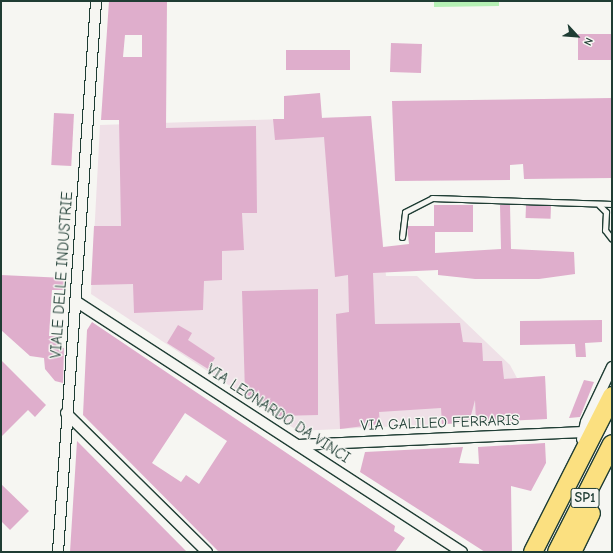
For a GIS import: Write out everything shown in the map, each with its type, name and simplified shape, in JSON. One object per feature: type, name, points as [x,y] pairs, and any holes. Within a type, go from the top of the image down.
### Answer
[{"type":"highway","name":"SP1","points":[[577,465],[612,396]]},
{"type":"highway","name":"SP1","points":[[557,552],[612,444]]},
{"type":"highway","points":[[533,552],[577,465]]},
{"type":"highway","points":[[572,552],[612,467]]},
{"type":"street","name":"VIALE DELLE INDUSTRIE","points":[[58,552],[66,413],[77,302],[96,1]]},
{"type":"street","name":"VIA LEONARDO DA VINCI","points":[[77,302],[462,552]]},
{"type":"street","points":[[577,465],[584,432],[612,367]]},
{"type":"street","points":[[66,413],[207,552]]},
{"type":"street","name":"VIA GALILEO FERRARIS","points":[[298,445],[584,432]]},
{"type":"lane","points":[[402,237],[405,212],[432,198],[612,204]]},
{"type":"lane","points":[[596,204],[606,212],[605,230],[612,239]]},
{"type":"shaded area","points":[[371,116],[386,276],[417,276],[510,365],[517,378],[545,376],[547,419],[298,431],[91,294],[100,125]]},
{"type":"green space","points":[[434,1],[499,1],[499,6],[434,7]]},
{"type":"building","points":[[109,1],[167,1],[166,128],[256,126],[257,213],[242,213],[244,250],[222,251],[222,280],[204,281],[203,310],[134,313],[133,284],[91,285],[94,226],[121,226],[119,120],[101,120]],"holes":[[[125,35],[142,35],[142,57],[123,57]]]},
{"type":"building","points":[[578,34],[612,34],[612,60],[578,60]]},
{"type":"building","points":[[391,43],[422,44],[421,73],[390,72]]},
{"type":"building","points":[[286,50],[350,50],[350,70],[286,70]]},
{"type":"building","points":[[320,93],[322,118],[371,116],[383,247],[409,244],[407,226],[435,226],[435,253],[501,249],[500,205],[510,205],[511,249],[574,252],[575,274],[539,279],[475,279],[438,275],[438,270],[373,273],[375,324],[460,323],[463,342],[482,343],[483,361],[502,361],[504,379],[545,376],[547,419],[476,422],[475,400],[469,423],[442,424],[441,408],[379,412],[380,424],[340,429],[336,314],[349,312],[348,275],[335,277],[324,137],[275,140],[273,119],[284,119],[284,96]]},
{"type":"building","points":[[612,98],[612,178],[524,179],[523,164],[510,165],[510,180],[395,181],[392,101]]},
{"type":"building","points":[[54,113],[74,114],[71,166],[51,165]]},
{"type":"building","points":[[434,205],[473,205],[473,232],[434,232]]},
{"type":"building","points":[[526,205],[551,206],[551,219],[526,218]]},
{"type":"building","points":[[1,275],[65,278],[64,290],[52,290],[49,336],[60,336],[58,347],[64,348],[63,383],[55,381],[45,369],[44,358],[30,356],[1,330]]},
{"type":"building","points":[[318,289],[318,415],[277,416],[245,393],[242,291]]},
{"type":"building","points":[[602,320],[602,342],[585,343],[586,357],[576,357],[575,344],[520,345],[520,321]]},
{"type":"building","points":[[92,322],[395,526],[394,531],[405,538],[395,552],[219,552],[83,415],[87,330]],"holes":[[[185,413],[227,441],[199,484],[186,475],[181,482],[152,463]]]},
{"type":"building","points":[[178,325],[192,333],[188,340],[215,358],[208,369],[167,343]]},
{"type":"building","points":[[1,360],[46,405],[35,417],[28,410],[1,437]]},
{"type":"building","points":[[584,380],[594,382],[580,417],[569,418]]},
{"type":"building","points":[[77,441],[187,552],[70,552]]},
{"type":"building","points":[[545,443],[546,463],[531,491],[511,486],[512,552],[485,552],[360,472],[365,452],[463,447],[459,463],[479,464],[478,447]]},
{"type":"building","points":[[1,484],[29,511],[10,530],[1,521]]}]
